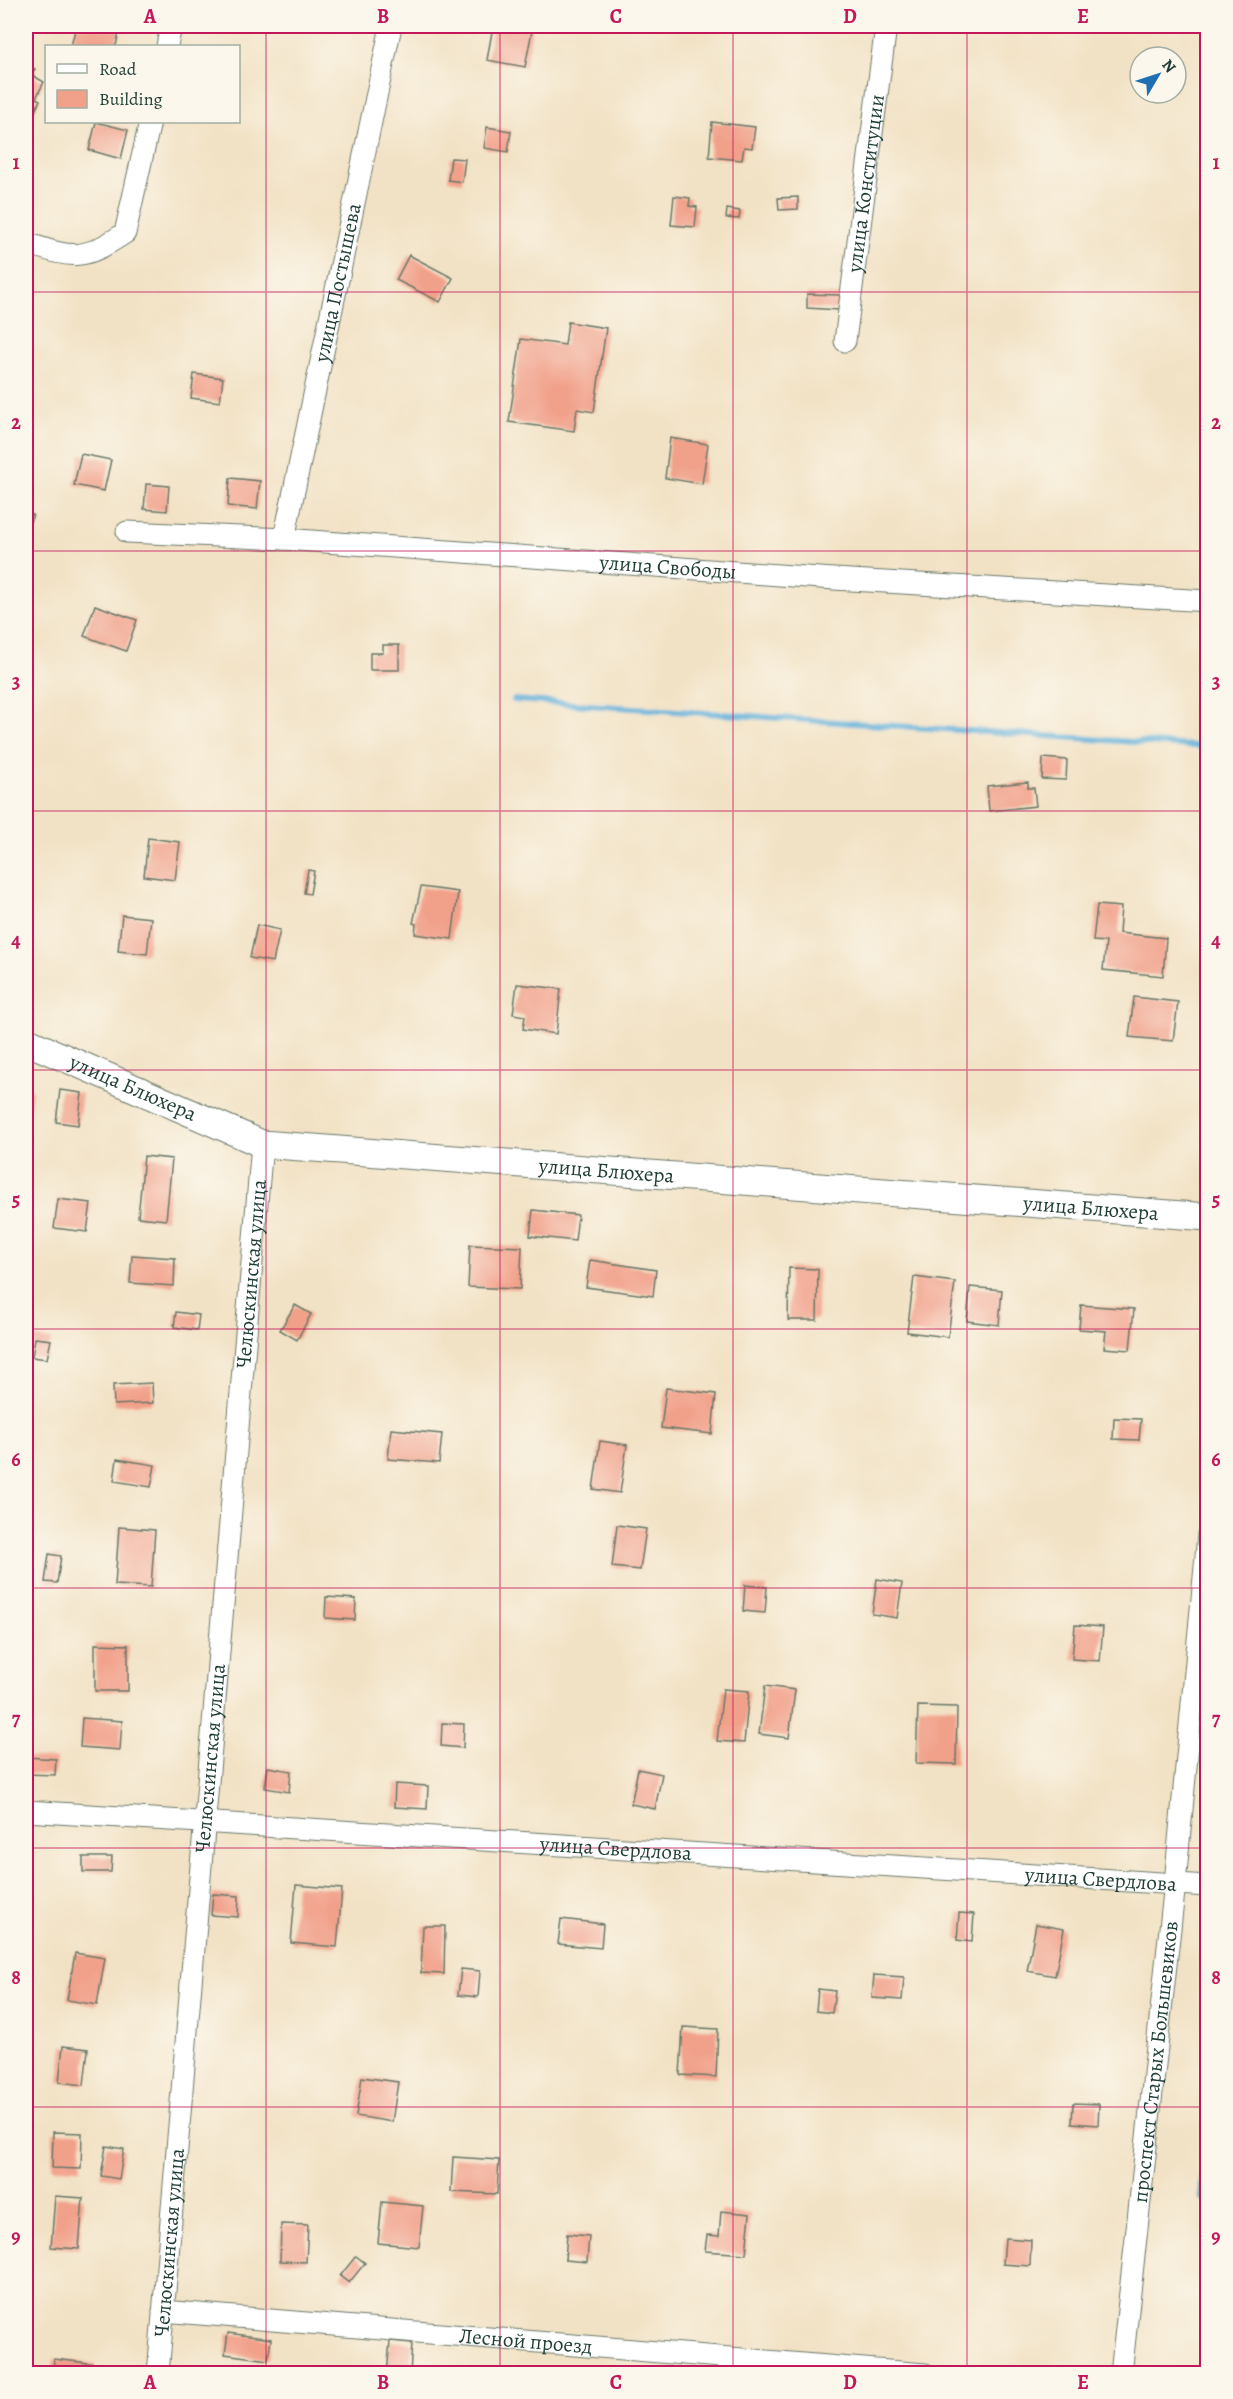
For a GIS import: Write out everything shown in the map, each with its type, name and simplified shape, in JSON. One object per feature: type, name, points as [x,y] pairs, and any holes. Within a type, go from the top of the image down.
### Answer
[{"type":"street","points":[[167,45],[171,26]]},
{"type":"street","name":"улица Постышева","points":[[284,540],[391,26]]},
{"type":"street","name":"улица Конституции","points":[[845,341],[886,26]]},
{"type":"street","points":[[26,243],[70,257],[99,250],[125,233],[150,123]]},
{"type":"street","name":"улица Свободы","points":[[127,532],[284,540],[834,579],[1208,601]]},
{"type":"street","name":"улица Блюхера","points":[[26,1041],[262,1144],[1208,1217]]},
{"type":"street","name":"Челюскинская улица","points":[[158,2373],[262,1144]]},
{"type":"street","name":"проспект Старых Большевиков","points":[[1121,2373],[1175,1883],[1208,1535]]},
{"type":"street","name":"улица Свердлова","points":[[26,1811],[1208,1886]]},
{"type":"street","name":"Лесной проезд","points":[[163,2311],[925,2373]]},
{"type":"water","points":[[1207,2115],[1207,2202],[1200,2199]]},
{"type":"building","points":[[76,26],[120,27],[116,45],[71,45]]},
{"type":"building","points":[[493,26],[533,26],[525,67],[487,60]]},
{"type":"building","points":[[26,64],[35,69],[32,75],[44,82],[36,98],[40,100],[32,118],[27,116],[26,120]]},
{"type":"building","points":[[712,122],[755,127],[752,148],[744,147],[742,160],[709,157]]},
{"type":"building","points":[[96,123],[128,130],[121,159],[89,150]]},
{"type":"building","points":[[487,127],[511,131],[508,152],[484,148]]},
{"type":"building","points":[[451,158],[465,159],[462,182],[448,180]]},
{"type":"building","points":[[674,196],[690,198],[689,206],[697,207],[695,227],[671,225]]},
{"type":"building","points":[[798,197],[798,209],[779,210],[778,198]]},
{"type":"building","points":[[727,209],[740,211],[739,219],[726,218]]},
{"type":"building","points":[[409,255],[453,278],[440,302],[396,280]]},
{"type":"building","points":[[807,294],[840,295],[839,310],[807,308]]},
{"type":"building","points":[[568,322],[606,328],[594,412],[577,409],[574,431],[509,422],[521,339],[565,345]]},
{"type":"building","points":[[194,374],[223,378],[220,402],[191,398]]},
{"type":"building","points":[[670,438],[708,444],[702,484],[665,478]]},
{"type":"building","points":[[81,454],[111,460],[104,491],[74,485]]},
{"type":"building","points":[[230,478],[260,481],[257,509],[228,506]]},
{"type":"building","points":[[146,484],[169,486],[167,511],[144,509]]},
{"type":"building","points":[[26,512],[33,515],[26,533]]},
{"type":"building","points":[[95,605],[137,620],[126,651],[84,636]]},
{"type":"building","points":[[383,645],[399,645],[399,670],[370,670],[370,653],[383,653]]},
{"type":"building","points":[[1043,758],[1067,760],[1066,780],[1042,779]]},
{"type":"building","points":[[1028,782],[1028,788],[1034,788],[1036,806],[989,811],[987,786]]},
{"type":"building","points":[[148,838],[180,842],[175,880],[144,876]]},
{"type":"building","points":[[308,870],[314,871],[310,894],[304,893]]},
{"type":"building","points":[[421,887],[458,892],[452,939],[415,934],[416,924],[413,923]]},
{"type":"building","points":[[1097,905],[1121,907],[1119,933],[1166,938],[1163,976],[1103,970],[1106,942],[1093,941]]},
{"type":"building","points":[[122,915],[151,918],[147,954],[118,951]]},
{"type":"building","points":[[257,925],[280,930],[273,962],[250,958]]},
{"type":"building","points":[[517,984],[561,989],[556,1034],[523,1029],[525,1016],[513,1014]]},
{"type":"building","points":[[1134,997],[1178,1002],[1173,1041],[1129,1037]]},
{"type":"building","points":[[26,1089],[32,1090],[28,1118],[26,1118]]},
{"type":"building","points":[[60,1090],[82,1093],[78,1125],[56,1122]]},
{"type":"building","points":[[144,1156],[172,1159],[166,1220],[138,1217]]},
{"type":"building","points":[[58,1199],[91,1203],[87,1232],[54,1228]]},
{"type":"building","points":[[533,1210],[578,1215],[575,1241],[530,1236]]},
{"type":"building","points":[[470,1245],[522,1247],[520,1289],[468,1287]]},
{"type":"building","points":[[132,1255],[175,1258],[174,1286],[130,1283]]},
{"type":"building","points":[[590,1260],[656,1270],[653,1296],[586,1287]]},
{"type":"building","points":[[789,1268],[818,1269],[817,1320],[788,1320]]},
{"type":"building","points":[[914,1277],[955,1282],[948,1337],[907,1332]]},
{"type":"building","points":[[970,1287],[1002,1290],[999,1325],[967,1321]]},
{"type":"building","points":[[295,1305],[311,1314],[297,1340],[280,1330]]},
{"type":"building","points":[[1081,1305],[1134,1309],[1130,1350],[1104,1348],[1106,1331],[1079,1329]]},
{"type":"building","points":[[176,1312],[199,1315],[197,1330],[174,1327]]},
{"type":"building","points":[[35,1338],[51,1340],[47,1359],[32,1357]]},
{"type":"building","points":[[152,1383],[153,1403],[114,1405],[113,1385]]},
{"type":"building","points":[[666,1388],[716,1394],[712,1434],[661,1428]]},
{"type":"building","points":[[1114,1418],[1141,1419],[1139,1440],[1113,1439]]},
{"type":"building","points":[[391,1429],[442,1434],[439,1463],[388,1459]]},
{"type":"building","points":[[600,1441],[627,1445],[620,1493],[593,1489]]},
{"type":"building","points":[[117,1459],[155,1465],[151,1487],[114,1481]]},
{"type":"building","points":[[617,1525],[646,1529],[640,1570],[612,1567]]},
{"type":"building","points":[[119,1527],[155,1530],[151,1587],[115,1585]]},
{"type":"building","points":[[49,1554],[61,1556],[57,1583],[45,1582]]},
{"type":"building","points":[[877,1579],[902,1583],[897,1618],[872,1614]]},
{"type":"building","points":[[745,1585],[767,1587],[765,1613],[743,1611]]},
{"type":"building","points":[[326,1597],[356,1599],[355,1620],[325,1618]]},
{"type":"building","points":[[1075,1625],[1103,1627],[1100,1661],[1072,1659]]},
{"type":"building","points":[[95,1644],[128,1645],[128,1691],[95,1691]]},
{"type":"building","points":[[765,1686],[795,1690],[789,1738],[759,1734]]},
{"type":"building","points":[[723,1689],[749,1691],[744,1743],[717,1741]]},
{"type":"building","points":[[918,1706],[957,1707],[956,1764],[916,1763]]},
{"type":"building","points":[[82,1718],[122,1721],[120,1750],[80,1747]]},
{"type":"building","points":[[442,1723],[464,1724],[463,1748],[441,1746]]},
{"type":"building","points":[[26,1757],[56,1759],[55,1775],[26,1774]]},
{"type":"building","points":[[268,1767],[291,1771],[289,1792],[265,1788]]},
{"type":"building","points":[[638,1769],[662,1774],[655,1809],[631,1804]]},
{"type":"building","points":[[395,1784],[428,1786],[427,1809],[394,1807]]},
{"type":"building","points":[[83,1857],[112,1857],[111,1872],[83,1872]]},
{"type":"building","points":[[296,1885],[342,1889],[337,1947],[291,1943]]},
{"type":"building","points":[[213,1894],[239,1896],[238,1917],[211,1915]]},
{"type":"building","points":[[959,1913],[974,1914],[972,1942],[957,1940]]},
{"type":"building","points":[[561,1919],[603,1924],[601,1948],[558,1944]]},
{"type":"building","points":[[1036,1924],[1064,1929],[1055,1976],[1027,1971]]},
{"type":"building","points":[[423,1926],[445,1926],[444,1974],[421,1973]]},
{"type":"building","points":[[75,1953],[105,1958],[97,2005],[67,2000]]},
{"type":"building","points":[[461,1969],[480,1971],[478,1997],[458,1995]]},
{"type":"building","points":[[874,1975],[904,1977],[902,2000],[872,1998]]},
{"type":"building","points":[[818,1989],[835,1991],[832,2013],[816,2011]]},
{"type":"building","points":[[683,2027],[718,2029],[716,2077],[680,2075]]},
{"type":"building","points":[[63,2046],[88,2049],[84,2085],[59,2082]]},
{"type":"building","points":[[362,2077],[398,2082],[392,2122],[356,2116]]},
{"type":"building","points":[[1073,2103],[1099,2104],[1098,2125],[1072,2123]]},
{"type":"building","points":[[53,2132],[82,2133],[81,2169],[52,2168]]},
{"type":"building","points":[[106,2146],[124,2149],[119,2179],[101,2176]]},
{"type":"building","points":[[453,2157],[499,2160],[497,2194],[451,2192]]},
{"type":"building","points":[[55,2196],[83,2198],[79,2249],[51,2247]]},
{"type":"building","points":[[382,2202],[423,2206],[419,2247],[378,2243]]},
{"type":"building","points":[[721,2211],[750,2214],[746,2254],[705,2251],[707,2235],[719,2236]]},
{"type":"building","points":[[281,2224],[308,2225],[306,2262],[280,2261]]},
{"type":"building","points":[[567,2234],[589,2236],[587,2262],[565,2260]]},
{"type":"building","points":[[1005,2238],[1031,2240],[1030,2266],[1003,2264]]},
{"type":"building","points":[[356,2256],[365,2263],[349,2283],[340,2276]]},
{"type":"building","points":[[228,2333],[271,2339],[268,2360],[225,2354]]},
{"type":"building","points":[[390,2341],[412,2343],[410,2374],[387,2374]]},
{"type":"building","points":[[54,2359],[96,2364],[95,2374],[53,2374]]},
{"type":"waterway","points":[[514,700],[1208,747]]}]
